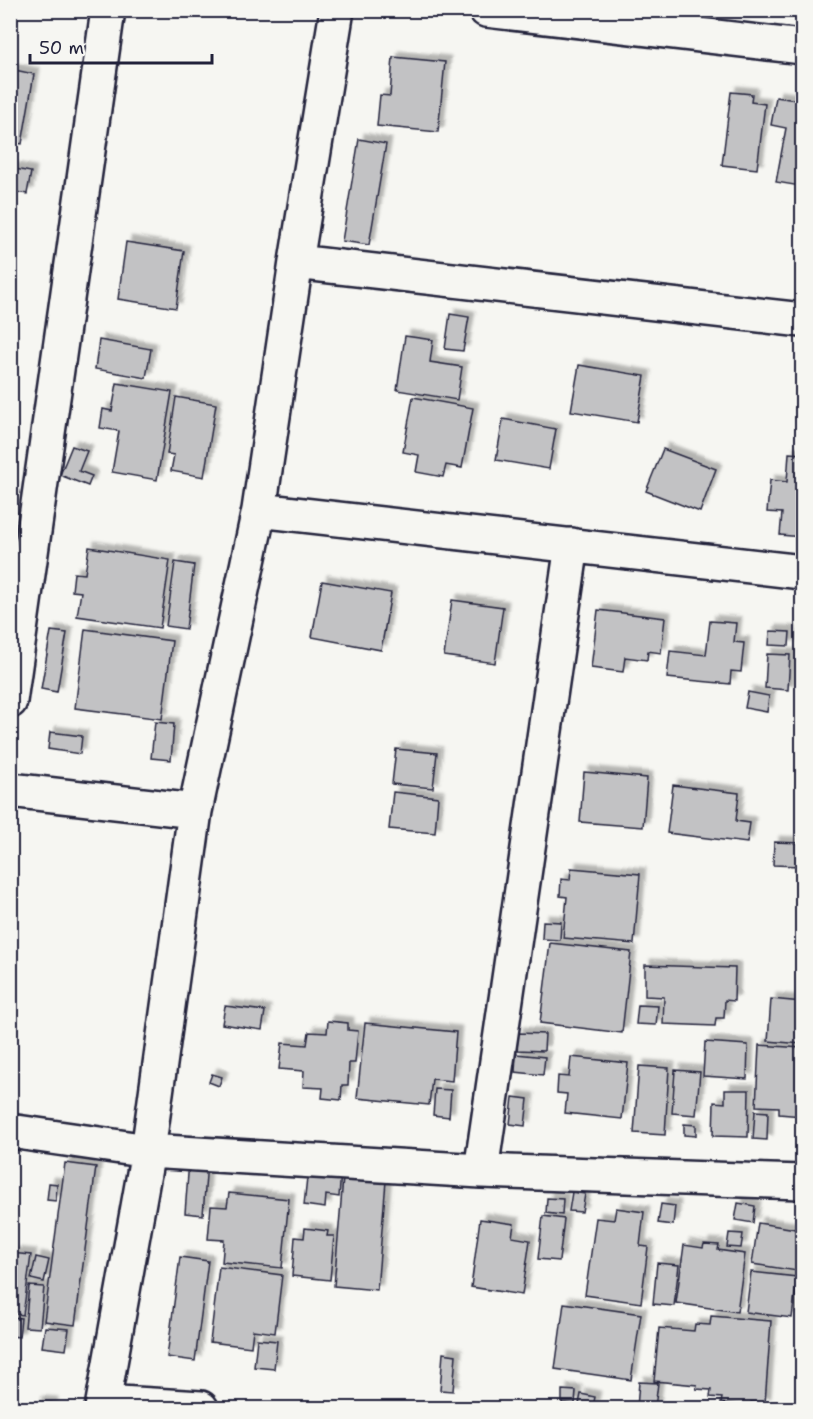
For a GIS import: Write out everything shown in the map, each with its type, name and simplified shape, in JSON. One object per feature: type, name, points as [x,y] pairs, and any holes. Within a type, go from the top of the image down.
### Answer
[{"type":"street","points":[[10,701],[108,10]]},
{"type":"street","points":[[201,1408],[103,1405],[148,1151],[195,811],[259,510],[337,10]]},
{"type":"street","points":[[486,10],[802,46]]},
{"type":"street","points":[[296,262],[802,320]]},
{"type":"street","points":[[259,510],[802,572]]},
{"type":"street","points":[[481,1171],[572,544]]},
{"type":"street","points":[[10,790],[195,811]]},
{"type":"street","points":[[10,1131],[148,1151],[481,1171],[802,1182]]},
{"type":"building","points":[[733,10],[751,10],[749,17],[733,15]]},
{"type":"building","points":[[393,57],[445,62],[438,132],[377,126],[380,95],[390,96]]},
{"type":"building","points":[[10,69],[34,74],[22,144],[10,142]]},
{"type":"building","points":[[731,92],[752,94],[751,102],[765,104],[757,169],[722,165]]},
{"type":"building","points":[[776,97],[802,101],[800,186],[776,182],[786,128],[771,125]]},
{"type":"building","points":[[359,139],[386,144],[369,245],[342,241]]},
{"type":"building","points":[[10,168],[31,172],[27,194],[10,191]]},
{"type":"building","points":[[126,242],[184,251],[176,308],[118,299]]},
{"type":"building","points":[[450,314],[469,317],[463,351],[445,349]]},
{"type":"building","points":[[405,336],[433,340],[430,362],[462,367],[457,400],[397,390]]},
{"type":"building","points":[[99,340],[151,349],[146,378],[95,369]]},
{"type":"building","points":[[579,365],[645,376],[637,422],[571,411]]},
{"type":"building","points":[[117,383],[172,392],[157,480],[112,472],[119,431],[100,428],[103,409],[112,411]]},
{"type":"building","points":[[176,397],[216,404],[204,477],[171,471],[174,455],[167,454]]},
{"type":"building","points":[[413,397],[473,408],[462,468],[446,465],[443,477],[416,472],[419,455],[403,452]]},
{"type":"building","points":[[503,419],[556,429],[549,469],[496,460]]},
{"type":"building","points":[[72,446],[87,451],[79,471],[92,476],[88,486],[60,475]]},
{"type":"building","points":[[663,449],[716,469],[700,512],[646,491]]},
{"type":"building","points":[[789,453],[802,454],[802,537],[780,535],[782,513],[767,512],[770,480],[787,482]]},
{"type":"building","points":[[89,547],[170,560],[160,628],[77,616],[81,592],[72,591],[74,573],[85,574]]},
{"type":"building","points":[[175,562],[194,565],[186,629],[166,626]]},
{"type":"building","points":[[322,581],[391,593],[381,650],[312,637]]},
{"type":"building","points":[[452,600],[503,607],[495,663],[444,656]]},
{"type":"building","points":[[598,610],[665,618],[661,653],[648,651],[647,660],[625,657],[623,672],[591,668]]},
{"type":"building","points":[[710,621],[736,623],[734,642],[744,643],[741,672],[731,671],[730,684],[667,678],[670,651],[706,655]]},
{"type":"building","points":[[85,629],[172,641],[162,719],[75,708]]},
{"type":"building","points":[[51,631],[67,633],[57,692],[41,689]]},
{"type":"building","points":[[770,631],[790,632],[789,646],[769,645]]},
{"type":"building","points":[[767,654],[790,655],[788,690],[765,688]]},
{"type":"building","points":[[748,692],[769,696],[767,712],[745,708]]},
{"type":"building","points":[[155,722],[174,724],[171,760],[151,758]]},
{"type":"building","points":[[50,732],[82,736],[80,754],[48,749]]},
{"type":"building","points":[[396,749],[437,753],[433,788],[392,784]]},
{"type":"building","points":[[584,772],[647,778],[643,827],[580,822]]},
{"type":"building","points":[[673,785],[739,793],[736,821],[750,823],[747,843],[667,833]]},
{"type":"building","points":[[393,792],[438,797],[435,833],[389,829]]},
{"type":"building","points":[[774,842],[801,843],[800,866],[773,865]]},
{"type":"building","points":[[571,868],[640,874],[634,944],[563,938],[567,897],[560,896],[561,879],[570,880]]},
{"type":"building","points":[[543,921],[561,922],[560,940],[542,939]]},
{"type":"building","points":[[550,943],[631,952],[622,1033],[540,1023]]},
{"type":"building","points":[[645,965],[735,968],[734,1001],[725,1000],[724,1018],[716,1018],[715,1026],[663,1024],[664,997],[645,996]]},
{"type":"building","points":[[771,999],[802,1002],[802,1044],[768,1041]]},
{"type":"building","points":[[638,1005],[658,1006],[656,1025],[636,1024]]},
{"type":"building","points":[[225,1006],[265,1011],[262,1030],[222,1024]]},
{"type":"building","points":[[328,1021],[348,1023],[348,1030],[358,1031],[355,1063],[349,1063],[348,1085],[342,1085],[341,1100],[322,1098],[323,1088],[303,1087],[304,1071],[279,1069],[282,1043],[307,1045],[309,1032],[327,1033]]},
{"type":"building","points":[[365,1023],[456,1032],[452,1081],[432,1079],[429,1105],[357,1098]]},
{"type":"building","points":[[518,1033],[545,1034],[544,1051],[517,1050]]},
{"type":"building","points":[[705,1042],[748,1045],[747,1079],[703,1076]]},
{"type":"building","points":[[759,1045],[802,1048],[802,1116],[779,1114],[779,1107],[756,1106]]},
{"type":"building","points":[[516,1054],[545,1057],[543,1075],[515,1072]]},
{"type":"building","points":[[571,1057],[628,1063],[622,1119],[565,1113],[567,1094],[557,1093],[558,1076],[569,1077]]},
{"type":"building","points":[[639,1066],[669,1068],[665,1135],[634,1133]]},
{"type":"building","points":[[675,1070],[700,1072],[696,1115],[672,1113]]},
{"type":"building","points":[[212,1074],[222,1077],[219,1086],[209,1082]]},
{"type":"building","points":[[435,1089],[451,1090],[449,1117],[433,1115]]},
{"type":"building","points":[[725,1090],[749,1090],[748,1137],[713,1136],[714,1102],[725,1103]]},
{"type":"building","points":[[513,1097],[528,1099],[525,1126],[510,1124]]},
{"type":"building","points":[[755,1111],[768,1112],[767,1140],[753,1139]]},
{"type":"building","points":[[684,1124],[696,1125],[696,1136],[684,1135]]},
{"type":"building","points":[[189,1161],[207,1162],[203,1215],[185,1213]]},
{"type":"building","points":[[65,1163],[96,1167],[75,1325],[44,1321]]},
{"type":"building","points":[[308,1168],[341,1171],[339,1197],[326,1195],[325,1208],[304,1205]]},
{"type":"building","points":[[343,1178],[386,1181],[377,1290],[334,1286]]},
{"type":"building","points":[[49,1183],[57,1184],[56,1201],[47,1200]]},
{"type":"building","points":[[572,1192],[585,1194],[582,1212],[569,1211]]},
{"type":"building","points":[[229,1193],[289,1199],[282,1268],[222,1262],[224,1240],[208,1239],[211,1206],[227,1207]]},
{"type":"building","points":[[547,1198],[563,1199],[562,1215],[546,1213]]},
{"type":"building","points":[[738,1203],[755,1206],[753,1223],[735,1220]]},
{"type":"building","points":[[661,1204],[675,1206],[673,1225],[658,1223]]},
{"type":"building","points":[[616,1208],[644,1212],[640,1246],[648,1247],[641,1303],[585,1295],[596,1218],[614,1220]]},
{"type":"building","points":[[543,1216],[564,1219],[559,1261],[538,1259]]},
{"type":"building","points":[[480,1219],[514,1224],[512,1237],[530,1240],[522,1295],[471,1287]]},
{"type":"building","points":[[758,1223],[802,1230],[797,1271],[752,1264]]},
{"type":"building","points":[[305,1228],[328,1231],[327,1236],[334,1236],[330,1280],[292,1276],[295,1237],[304,1238]]},
{"type":"building","points":[[729,1233],[743,1234],[741,1248],[727,1247]]},
{"type":"building","points":[[704,1244],[719,1245],[718,1250],[745,1254],[737,1312],[676,1303],[684,1245],[703,1248]]},
{"type":"building","points":[[10,1253],[31,1255],[23,1315],[10,1313]]},
{"type":"building","points":[[36,1257],[49,1260],[44,1282],[31,1279]]},
{"type":"building","points":[[180,1257],[208,1261],[195,1361],[167,1357]]},
{"type":"building","points":[[657,1263],[679,1265],[674,1306],[653,1304]]},
{"type":"building","points":[[219,1267],[282,1275],[275,1333],[253,1330],[251,1347],[210,1342]]},
{"type":"building","points":[[802,1267],[802,1317],[800,1317]]},
{"type":"building","points":[[751,1272],[797,1277],[792,1318],[746,1312]]},
{"type":"building","points":[[29,1286],[44,1287],[40,1328],[25,1327]]},
{"type":"building","points":[[564,1303],[641,1314],[631,1380],[555,1369]]},
{"type":"building","points":[[711,1316],[771,1321],[765,1403],[751,1402],[751,1406],[721,1403],[722,1398],[710,1397],[711,1390],[696,1389],[697,1385],[654,1381],[659,1328],[694,1331],[695,1324],[710,1325]]},
{"type":"building","points":[[10,1317],[21,1318],[19,1337],[10,1336]]},
{"type":"building","points":[[45,1327],[69,1329],[66,1350],[42,1347]]},
{"type":"building","points":[[257,1339],[277,1341],[274,1369],[254,1367]]},
{"type":"building","points":[[443,1353],[456,1355],[453,1391],[440,1390]]},
{"type":"building","points":[[639,1382],[658,1383],[655,1408],[637,1408]]},
{"type":"building","points":[[562,1390],[576,1391],[575,1404],[562,1403]]},
{"type":"building","points":[[581,1394],[595,1397],[593,1407],[579,1404]]},
{"type":"building","points":[[37,1402],[52,1403],[52,1408],[36,1408]]}]
